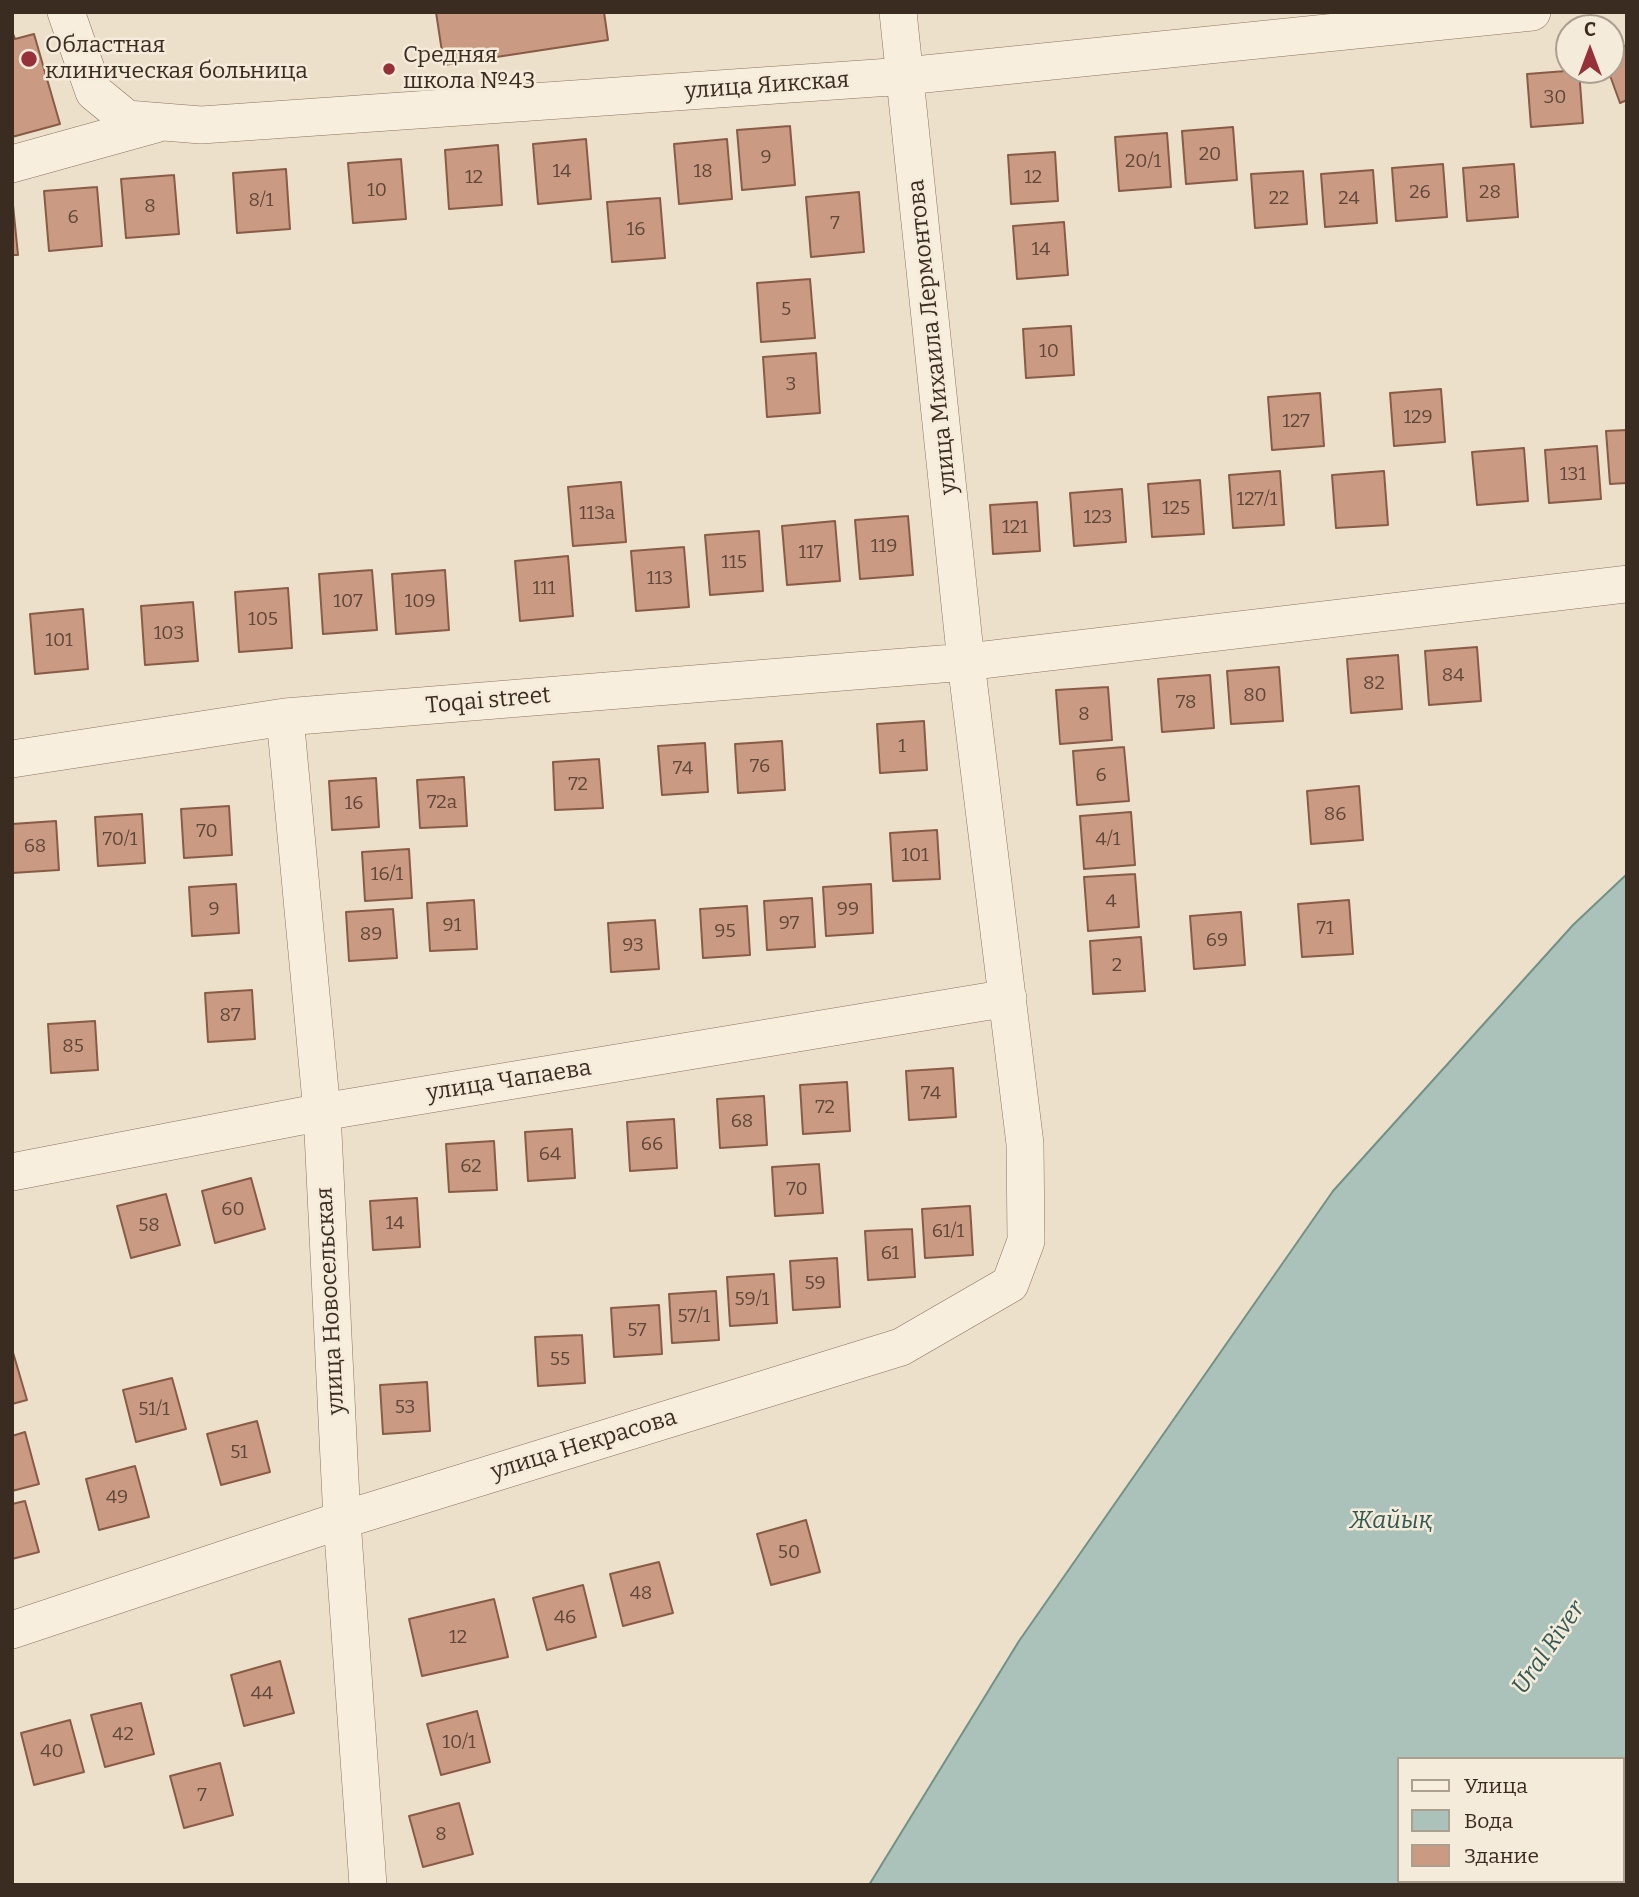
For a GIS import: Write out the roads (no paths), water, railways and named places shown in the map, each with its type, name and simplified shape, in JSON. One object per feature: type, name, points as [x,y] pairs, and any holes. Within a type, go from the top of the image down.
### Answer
[{"type":"street","name":"улица Яикская","points":[[66,12],[94,92],[127,119],[157,124],[201,125],[905,76],[1532,12]]},
{"type":"street","name":"улица Михаила Лермонтова","points":[[898,12],[966,662],[1008,998]]},
{"type":"street","points":[[12,164],[157,124]]},
{"type":"street","name":"Toqai street","points":[[12,759],[285,717],[966,662],[1627,584]]},
{"type":"street","name":"улица Новосельская","points":[[285,717],[322,1112],[342,1520],[368,1885]]},
{"type":"street","name":"улица Чапаева","points":[[12,1172],[322,1112],[1008,998]]},
{"type":"street","name":"улица Некрасова","points":[[12,1630],[342,1520],[901,1347],[1010,1284],[1026,1241],[1025,1143],[1008,998]]},
{"type":"water","name":"Жайық","points":[[1627,874],[1627,1885],[869,1885],[1019,1641],[1333,1191],[1573,925]]},
{"type":"place","name":"Областная клиническая больница","points":[[29,59]]},
{"type":"place","name":"Средняя школа №43","points":[[389,69]]},
{"type":"water label","name":"Ural River","points":[[1549,1648]]}]
